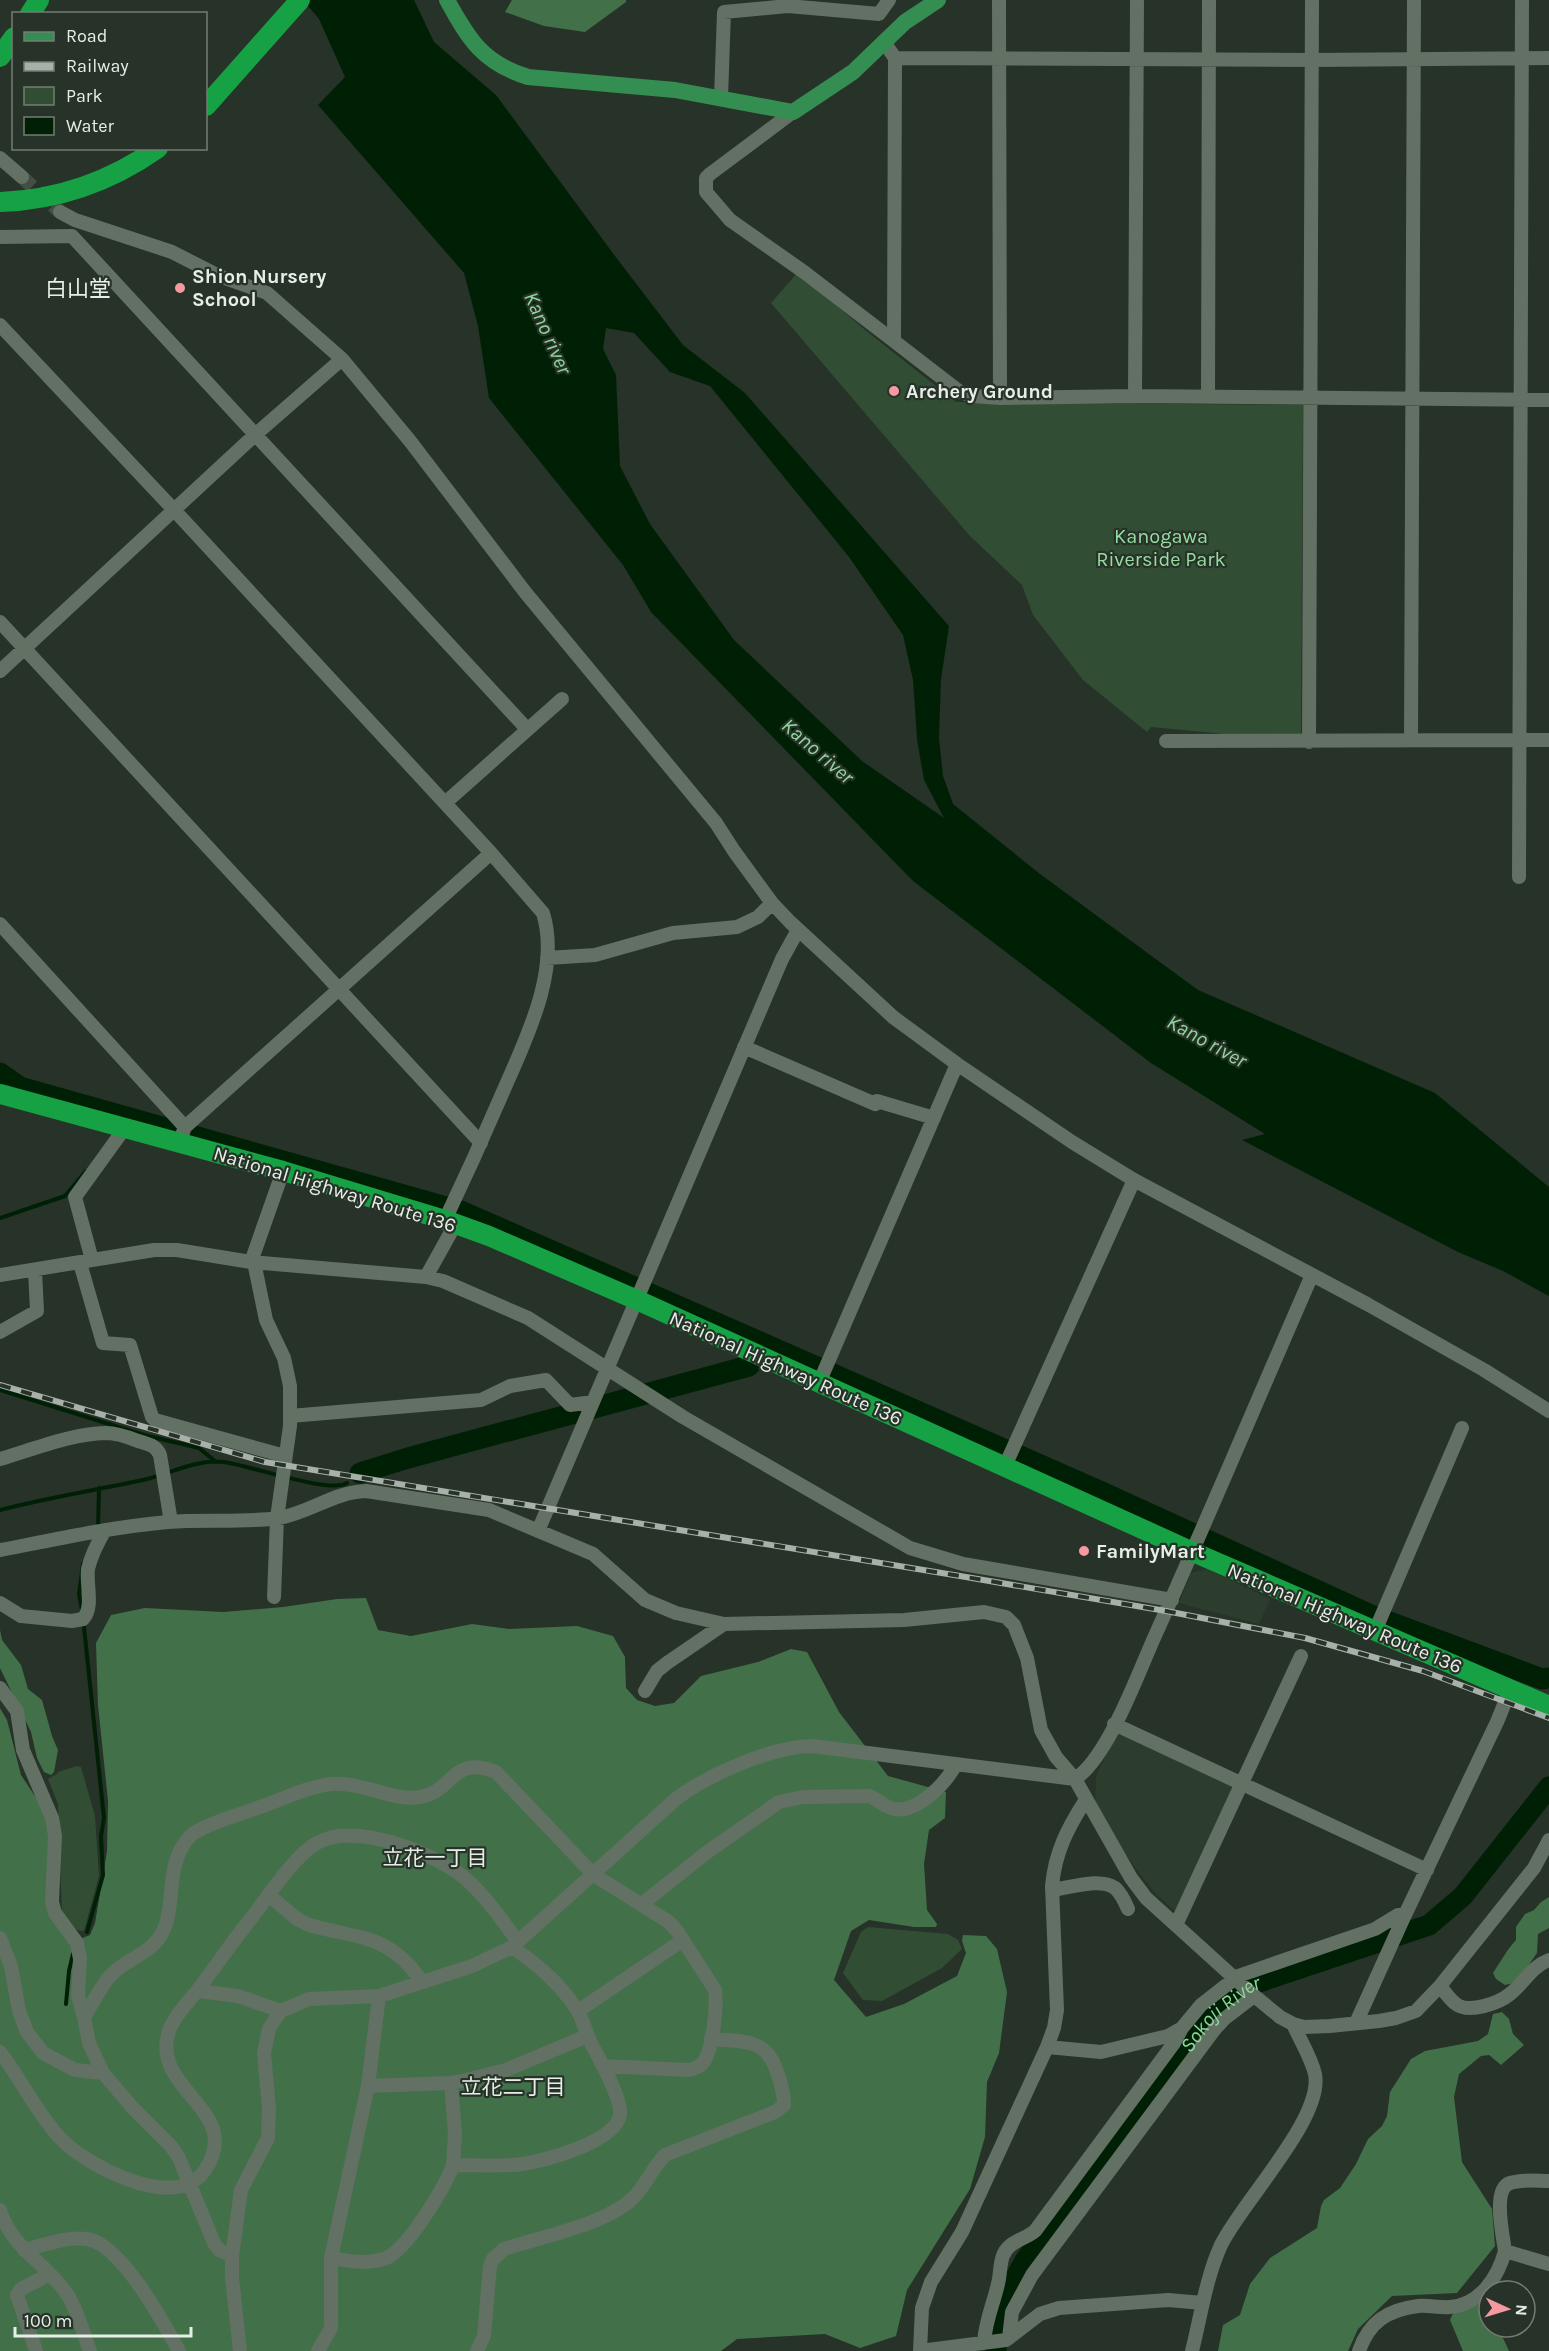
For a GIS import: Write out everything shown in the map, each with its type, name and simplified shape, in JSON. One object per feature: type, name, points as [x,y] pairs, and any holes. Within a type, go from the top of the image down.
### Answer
[{"type":"highway","points":[[207,98],[292,0]]},
{"type":"highway","points":[[207,105],[300,0]]},
{"type":"highway","points":[[0,57],[12,40]]},
{"type":"highway","points":[[0,196],[89,183],[147,150]]},
{"type":"highway","points":[[0,202],[37,199],[89,183],[127,168],[155,150]]},
{"type":"highway","name":"National Highway Route 136","points":[[0,1094],[123,1127],[182,1135],[283,1171],[451,1222],[637,1300],[1005,1466],[1197,1541],[1375,1631],[1549,1706]]},
{"type":"main road","points":[[447,0],[477,47],[489,59],[514,73],[528,77],[675,90],[793,112],[853,72],[905,22],[932,1]]},
{"type":"street","points":[[721,98],[724,12],[810,4],[879,14],[889,0]]},
{"type":"street","points":[[999,0],[1000,398]]},
{"type":"street","points":[[1134,396],[1137,0]]},
{"type":"street","points":[[1208,397],[1209,0]]},
{"type":"street","points":[[1310,742],[1312,0]]},
{"type":"street","points":[[1411,740],[1414,0]]},
{"type":"street","points":[[1518,877],[1522,0]]},
{"type":"street","points":[[884,42],[895,58],[894,341]]},
{"type":"street","points":[[895,58],[1312,60],[1549,58]]},
{"type":"street","points":[[793,112],[706,178],[706,192],[730,220],[804,272],[960,392],[973,396],[1000,398],[1134,396],[1549,400]]},
{"type":"street","points":[[0,158],[22,177]]},
{"type":"street","points":[[60,212],[75,220],[172,252],[219,276],[267,293],[342,359],[410,441],[525,592],[716,822],[772,903],[798,930],[893,1017],[957,1064],[1072,1142],[1134,1180],[1484,1370],[1549,1411]]},
{"type":"street","points":[[0,237],[72,236],[527,729]]},
{"type":"street","points":[[0,325],[445,803],[543,913],[547,925],[547,958],[535,1015],[481,1143],[451,1222],[426,1277]]},
{"type":"street","points":[[0,671],[256,434],[342,359]]},
{"type":"street","points":[[0,622],[481,1143]]},
{"type":"street","points":[[445,803],[562,699]]},
{"type":"street","points":[[1166,741],[1549,740]]},
{"type":"street","points":[[0,924],[182,1135],[337,989],[491,853]]},
{"type":"street","points":[[547,958],[595,955],[673,933],[737,927],[758,917],[772,903]]},
{"type":"street","points":[[538,1531],[782,959],[798,930]]},
{"type":"street","points":[[744,1047],[875,1104],[877,1101],[933,1118]]},
{"type":"street","points":[[819,1383],[957,1064]]},
{"type":"street","points":[[123,1127],[75,1197],[103,1343],[130,1345],[152,1417],[155,1420],[285,1456]]},
{"type":"street","points":[[274,1597],[277,1518],[290,1416],[288,1371],[266,1320],[253,1262],[283,1171]]},
{"type":"street","points":[[1005,1466],[1134,1180]]},
{"type":"street","points":[[0,1275],[154,1250],[177,1250],[253,1262],[426,1277],[443,1281],[528,1318],[683,1417],[910,1548],[963,1564],[1172,1600]]},
{"type":"street","points":[[0,1332],[37,1311],[35,1270]]},
{"type":"street","points":[[240,2351],[232,2278],[232,2256],[241,2190],[268,2138],[269,2108],[264,2053],[269,2029],[281,2011],[309,1999],[379,1996],[472,1966],[515,1944],[689,1789],[776,1750],[812,1746],[1075,1779],[1084,1773],[1098,1754],[1114,1724],[1172,1600],[1312,1275]]},
{"type":"street","points":[[290,1416],[481,1400],[510,1386],[537,1380],[546,1380],[570,1405],[593,1402]]},
{"type":"street","points":[[1375,1631],[1462,1428]]},
{"type":"street","points":[[0,1459],[78,1437],[108,1433],[150,1444],[158,1450],[164,1472],[171,1522]]},
{"type":"street","points":[[1,1550],[105,1530],[171,1522],[277,1518],[308,1510],[346,1493],[366,1491],[479,1508],[593,1554],[645,1600],[676,1613],[724,1624],[904,1620],[984,1612],[997,1613],[1006,1617],[1014,1625],[1027,1658],[1041,1730],[1056,1757],[1075,1779],[1085,1801],[1131,1878],[1146,1898],[1253,1995],[1280,2017],[1304,2027],[1396,2018],[1407,2015],[1424,2004],[1534,1868],[1549,1840]]},
{"type":"street","points":[[0,1603],[21,1617],[72,1621],[83,1619],[89,1611],[87,1582],[90,1563],[105,1530]]},
{"type":"street","points":[[645,1691],[657,1671],[724,1624]]},
{"type":"street","points":[[1176,1925],[1301,1656]]},
{"type":"street","points":[[0,1688],[17,1711],[26,1759],[51,1814],[55,1836],[52,1902],[55,1913],[77,1943],[80,1959],[78,1996],[89,2043],[103,2073],[132,2107],[171,2146],[179,2158],[217,2248],[232,2256]]},
{"type":"street","points":[[1356,2023],[1510,1690]]},
{"type":"street","points":[[1114,1724],[1427,1870]]},
{"type":"street","points":[[642,1905],[706,1853],[779,1802],[803,1797],[868,1796],[885,1806],[903,1809],[922,1801],[952,1772],[956,1764]]},
{"type":"street","points":[[84,2017],[112,1974],[131,1958],[151,1946],[161,1935],[166,1918],[173,1869],[180,1850],[191,1835],[207,1826],[331,1784],[361,1786],[406,1797],[420,1797],[440,1788],[456,1772],[472,1767],[486,1768],[496,1772],[594,1875],[669,1922],[715,1990],[716,2002],[711,2039],[707,2055],[701,2066],[689,2070],[603,2066]]},
{"type":"street","points":[[1085,1801],[1059,1847],[1054,1868],[1052,1890],[1057,2010],[1054,2028],[962,2232],[931,2282],[922,2308],[920,2351],[1007,2339],[1040,2314],[1059,2308],[1168,2300],[1203,2303]]},
{"type":"street","points":[[0,2052],[47,2122],[61,2140],[78,2154],[100,2167],[145,2185],[167,2188],[189,2183],[206,2169],[214,2146],[214,2137],[209,2117],[172,2072],[167,2057],[170,2027],[290,1869],[316,1843],[331,1837],[360,1836],[424,1854],[445,1864],[466,1879],[485,1898],[515,1944],[543,1969],[578,2011],[587,2036],[619,2104],[620,2116],[600,2138],[543,2160],[522,2164],[453,2165]]},
{"type":"street","points":[[1052,1890],[1099,1883],[1108,1885],[1117,1889],[1128,1909]]},
{"type":"street","points":[[270,1896],[297,1919],[309,1925],[384,1945],[397,1952],[422,1982]]},
{"type":"street","points":[[986,2342],[986,2322],[999,2277],[999,2266],[1007,2250],[1012,2244],[1035,2231],[1174,2043],[1182,2028],[1202,2005],[1220,1988],[1244,1973],[1375,1929],[1398,1915],[1405,1916]]},
{"type":"street","points":[[0,1938],[11,1966],[19,2011],[27,2032],[43,2053],[75,2070],[103,2073]]},
{"type":"street","points":[[578,2011],[683,1940]]},
{"type":"street","points":[[1440,1986],[1454,2003],[1461,2007],[1483,2005],[1505,1997],[1533,1968],[1549,1960]]},
{"type":"street","points":[[198,1990],[238,1996],[281,2011]]},
{"type":"street","points":[[1007,2339],[1012,2312],[1032,2275],[1214,2031],[1224,2019],[1253,1995]]},
{"type":"street","points":[[318,2351],[331,2328],[331,2258],[368,2086],[379,1996]]},
{"type":"street","points":[[1192,2351],[1212,2267],[1222,2243],[1287,2147],[1316,2087],[1314,2073],[1293,2024]]},
{"type":"street","points":[[1047,2047],[1101,2052],[1168,2036],[1182,2028]]},
{"type":"street","points":[[368,2086],[451,2083],[506,2070],[587,2036]]},
{"type":"street","points":[[477,2351],[484,2336],[489,2266],[504,2249],[596,2220],[620,2209],[634,2197],[665,2155],[775,2112],[784,2105],[784,2092],[773,2060],[766,2049],[752,2043],[711,2039]]},
{"type":"street","points":[[331,2258],[372,2262],[394,2254],[403,2246],[424,2216],[453,2165],[455,2134],[451,2083]]},
{"type":"street","points":[[1359,2351],[1368,2330],[1386,2316],[1419,2306],[1452,2307],[1472,2301],[1484,2291],[1493,2279],[1505,2251],[1500,2199],[1503,2189],[1510,2183],[1549,2181]]},
{"type":"street","points":[[0,2210],[9,2232],[68,2295],[90,2351]]},
{"type":"street","points":[[24,2250],[76,2239],[98,2242],[116,2257],[147,2296],[179,2351]]},
{"type":"street","points":[[1505,2251],[1549,2264]]},
{"type":"street","points":[[36,2351],[18,2295],[21,2289],[50,2274]]},
{"type":"shaded area","points":[[512,0],[626,0],[626,2],[585,32],[544,26],[505,12]]},
{"type":"shaded area","points":[[1207,1569],[1270,1599],[1259,1624],[1179,1603],[1191,1573]]},
{"type":"shaded area","points":[[366,1598],[378,1630],[411,1636],[472,1624],[509,1629],[577,1626],[613,1636],[625,1657],[626,1688],[637,1700],[655,1706],[674,1703],[701,1676],[758,1662],[791,1649],[807,1652],[839,1712],[888,1776],[946,1792],[945,1818],[929,1830],[924,1864],[927,1910],[937,1924],[936,1927],[914,1927],[869,1920],[851,1931],[834,1980],[866,2017],[904,2004],[957,1976],[966,1953],[962,1941],[963,1935],[986,1936],[997,1949],[1007,1992],[999,2053],[987,2082],[985,2137],[970,2189],[907,2290],[896,2336],[860,2348],[825,2334],[737,2339],[721,2351],[0,2351],[0,1708],[7,1720],[21,1775],[46,1813],[52,1835],[49,1883],[59,1926],[80,1939],[90,1935],[95,1923],[107,1851],[108,1801],[98,1705],[96,1643],[111,1615],[145,1608],[223,1612],[283,1607],[337,1599]]},
{"type":"shaded area","points":[[0,1630],[2,1640],[21,1665],[28,1689],[42,1700],[58,1750],[54,1772],[51,1775],[44,1772],[37,1758],[31,1732],[0,1668]]},
{"type":"shaded area","points":[[1117,1733],[1235,1786],[1175,1911],[1156,1894],[1122,1850],[1095,1805],[1096,1776]]},
{"type":"shaded area","points":[[1549,1897],[1549,1928],[1538,1934],[1537,1953],[1517,1982],[1505,1985],[1496,1979],[1493,1973],[1516,1940],[1516,1927],[1525,1914],[1534,1910]]},
{"type":"shaded area","points":[[1502,2012],[1509,2019],[1513,2034],[1524,2045],[1501,2065],[1489,2055],[1481,2056],[1459,2074],[1454,2097],[1462,2162],[1492,2209],[1495,2246],[1457,2293],[1392,2296],[1358,2329],[1348,2351],[1218,2351],[1223,2325],[1240,2315],[1250,2284],[1270,2258],[1317,2228],[1324,2200],[1340,2188],[1356,2164],[1368,2139],[1382,2126],[1387,2116],[1390,2092],[1411,2059],[1425,2051],[1478,2041],[1488,2034],[1493,2014]]},
{"type":"shaded area","points":[[1477,2304],[1477,2339],[1504,2339],[1509,2351],[1463,2351],[1450,2320],[1453,2313]]},
{"type":"green space","name":"Kanogawa Riverside Park","points":[[798,272],[864,329],[956,402],[1303,405],[1301,734],[1225,734],[1151,727],[1147,732],[1083,680],[1033,615],[1022,585],[970,536],[771,303]]},
{"type":"green space","points":[[77,1766],[81,1767],[95,1816],[99,1876],[84,1931],[74,1928],[62,1914],[58,1804],[48,1779],[58,1772]]},
{"type":"green space","points":[[868,1927],[948,1934],[958,1940],[962,1949],[942,1968],[882,2001],[863,2000],[843,1973],[861,1932]]},
{"type":"water","name":"Kano river","points":[[303,0],[414,0],[434,42],[496,95],[683,345],[745,393],[949,626],[941,679],[939,738],[943,776],[953,804],[1040,874],[1198,990],[1435,1093],[1549,1187],[1549,1296],[1503,1271],[1458,1252],[1242,1140],[1265,1134],[1151,1063],[913,881],[651,612],[623,565],[489,398],[478,326],[464,273],[318,105],[345,77],[319,19]],"holes":[[[606,328],[634,333],[670,372],[710,386],[849,557],[903,635],[913,680],[917,739],[924,780],[944,818],[862,761],[734,640],[650,524],[620,466],[616,375],[603,349]]]},
{"type":"waterway","points":[[0,1073],[20,1087],[461,1211],[1102,1492],[1371,1615],[1542,1679],[1549,1678]]},
{"type":"waterway","points":[[0,1218],[65,1196],[86,1171]]},
{"type":"waterway","points":[[360,1473],[749,1366],[767,1345]]},
{"type":"waterway","points":[[0,1390],[144,1435],[199,1448],[216,1462]]},
{"type":"waterway","points":[[0,1510],[147,1479],[194,1464],[214,1462],[235,1464],[323,1485],[347,1483]]},
{"type":"waterway","points":[[98,1527],[99,1488]]},
{"type":"waterway","points":[[82,1610],[79,1594],[83,1564]]},
{"type":"waterway","points":[[84,1627],[104,1818],[101,1836],[103,1875],[87,1932]]},
{"type":"waterway","name":"Sokoji River","points":[[996,2351],[998,2325],[1004,2303],[1026,2259],[1211,2015],[1250,1985],[1429,1925],[1463,1896],[1549,1787]]},
{"type":"waterway","points":[[66,2004],[73,1954]]},
{"type":"tunnel","points":[[22,177],[60,212]]},
{"type":"railway","points":[[0,1385],[265,1462],[960,1576],[1166,1611],[1305,1638],[1423,1671],[1549,1718]]},
{"type":"place","name":"Shion Nursery School","points":[[180,288]]},
{"type":"place","name":"Archery Ground","points":[[894,391]]},
{"type":"place","name":"FamilyMart","points":[[1084,1551]]},
{"type":"district","name":"白山堂","points":[[78,288]]},
{"type":"district","name":"立花一丁目","points":[[435,1858]]},
{"type":"district","name":"立花二丁目","points":[[513,2087]]}]
